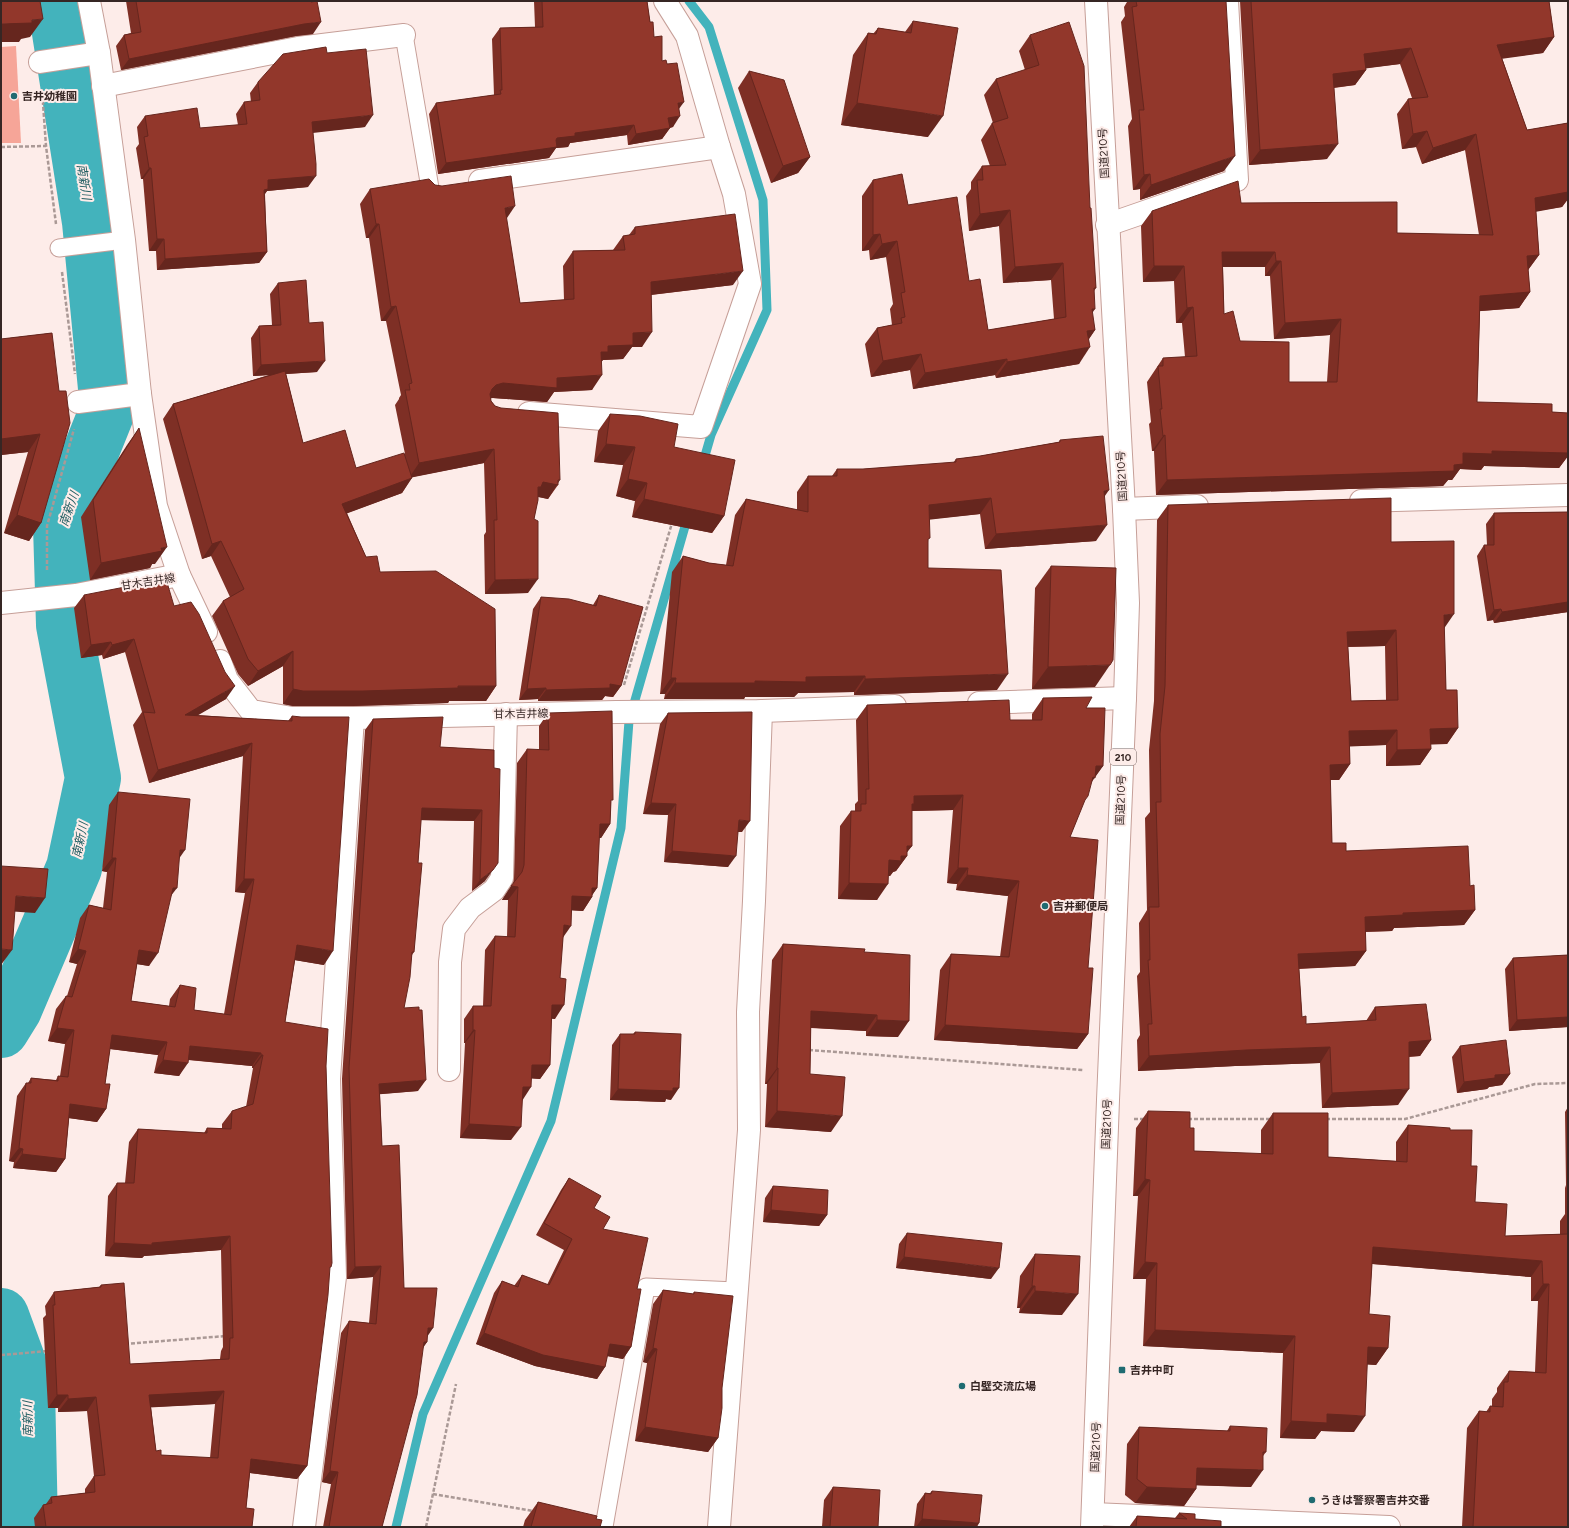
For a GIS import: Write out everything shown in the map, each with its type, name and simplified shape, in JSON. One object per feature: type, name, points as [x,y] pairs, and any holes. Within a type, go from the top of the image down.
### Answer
[{"type":"main road","points":[[89,1],[92,55],[103,86],[116,240],[133,395],[156,506],[179,575]]},
{"type":"main road","points":[[507,411],[701,427],[750,284],[734,194],[687,36],[665,1]]},
{"type":"main road","name":"国道210号","points":[[1093,1520],[1107,1119],[1128,603],[1096,1]]},
{"type":"main road","points":[[1107,225],[1237,180],[1227,1]]},
{"type":"main road","points":[[103,86],[298,48],[404,35]]},
{"type":"main road","points":[[44,62],[92,55]]},
{"type":"main road","points":[[430,188],[719,147]]},
{"type":"main road","points":[[85,401],[133,395]]},
{"type":"main road","points":[[1338,502],[1568,495]]},
{"type":"main road","points":[[1124,509],[1219,506]]},
{"type":"main road","name":"甘木吉井線","points":[[1,603],[76,595],[179,575],[212,644],[227,680],[251,711],[292,718],[911,706]]},
{"type":"main road","points":[[959,704],[1125,698]]},
{"type":"main road","points":[[719,1527],[749,1130],[748,1012],[754,902],[760,710]]},
{"type":"main road","points":[[449,1070],[450,962],[454,929],[470,908],[494,890],[502,878],[506,714]]},
{"type":"main road","points":[[304,1527],[335,1277],[329,1078],[353,718]]},
{"type":"main road","points":[[1093,1520],[1389,1527]]},
{"type":"lane","points":[[404,35],[430,188]]},
{"type":"lane","points":[[63,248],[116,240]]},
{"type":"lane","points":[[604,1527],[646,1288],[736,1291]]},
{"type":"path","points":[[44,62],[46,146],[63,248],[85,401],[72,436],[47,526],[47,598]]},
{"type":"path","points":[[1,147],[46,146]]},
{"type":"path","points":[[616,712],[674,517]]},
{"type":"path","points":[[803,1050],[1109,1072]]},
{"type":"path","points":[[1319,1119],[1405,1119],[1535,1084],[1568,1083]]},
{"type":"path","points":[[1107,1119],[1147,1119]]},
{"type":"path","points":[[1186,1119],[1272,1119]]},
{"type":"path","points":[[124,1344],[220,1335],[228,1336]]},
{"type":"path","points":[[1,1355],[55,1350]]},
{"type":"path","points":[[426,1527],[456,1384]]},
{"type":"path","points":[[433,1494],[534,1512]]},
{"type":"shaded area","points":[[16,46],[21,143],[1,143],[1,47]]},
{"type":"building","points":[[1,1],[40,1],[43,19],[32,20],[32,23],[1,24]]},
{"type":"building","points":[[136,1],[317,1],[321,22],[304,24],[129,59],[124,35],[141,32]]},
{"type":"building","points":[[542,1],[647,1],[650,22],[653,22],[654,37],[662,36],[662,61],[666,60],[667,64],[677,63],[684,102],[678,103],[680,116],[668,118],[670,128],[636,134],[634,125],[575,133],[575,136],[557,138],[557,147],[446,163],[436,103],[501,94],[500,28],[543,27]]},
{"type":"building","points":[[1136,1],[1226,1],[1235,156],[1151,185],[1150,174],[1144,175],[1139,110],[1144,110],[1132,7],[1137,6]]},
{"type":"building","points":[[1251,1],[1549,1],[1554,37],[1497,45],[1527,130],[1568,123],[1568,192],[1535,198],[1539,255],[1527,256],[1530,292],[1480,296],[1477,402],[1552,404],[1552,412],[1568,413],[1568,453],[1492,451],[1492,454],[1463,453],[1463,464],[1454,465],[1454,471],[1167,480],[1165,435],[1163,436],[1160,409],[1162,409],[1158,366],[1163,366],[1163,358],[1197,356],[1193,307],[1187,308],[1184,266],[1154,266],[1152,211],[1238,181],[1241,203],[1397,202],[1397,233],[1493,235],[1476,134],[1433,148],[1427,131],[1413,134],[1408,99],[1428,97],[1411,48],[1364,54],[1366,70],[1333,74],[1338,144],[1260,150]],"holes":[[[1222,252],[1275,252],[1276,261],[1281,261],[1285,323],[1341,319],[1337,382],[1289,382],[1289,342],[1240,341],[1233,311],[1224,314]]]},
{"type":"building","points":[[913,21],[958,28],[943,116],[857,103],[868,33],[876,34],[878,28],[911,33]]},
{"type":"building","points":[[1069,22],[1084,66],[1090,208],[1096,288],[1094,288],[1095,309],[1092,309],[1095,330],[1087,331],[1090,347],[1007,362],[1007,359],[925,373],[921,354],[883,361],[877,328],[902,323],[901,318],[905,317],[901,293],[905,292],[897,241],[882,244],[880,234],[873,235],[873,180],[902,174],[908,205],[957,197],[969,281],[980,279],[988,330],[1066,317],[1063,263],[1015,267],[1010,210],[980,214],[977,180],[983,180],[982,166],[1006,165],[992,123],[1008,118],[996,79],[1039,65],[1030,35]]},
{"type":"building","points":[[326,47],[327,53],[366,49],[373,115],[312,122],[316,176],[268,180],[268,189],[264,190],[267,252],[165,259],[164,239],[157,239],[151,168],[149,168],[144,137],[148,136],[145,116],[197,108],[200,128],[247,124],[244,102],[260,100],[258,82],[283,54]]},
{"type":"building","points":[[749,71],[784,80],[810,157],[783,166]]},
{"type":"building","points":[[511,176],[515,206],[505,208],[520,303],[574,299],[573,251],[625,250],[623,236],[635,234],[635,227],[735,214],[743,271],[651,282],[652,332],[633,333],[633,345],[608,346],[608,352],[601,352],[602,375],[557,378],[557,388],[503,383],[496,385],[492,389],[490,394],[491,401],[495,406],[501,408],[558,413],[560,480],[558,480],[558,485],[543,482],[541,487],[538,487],[538,500],[534,519],[538,521],[538,579],[495,580],[494,520],[497,520],[494,449],[419,463],[405,390],[410,390],[409,384],[412,383],[396,306],[391,307],[379,224],[376,224],[370,189],[429,179],[435,185],[442,186]]},
{"type":"building","points":[[306,280],[309,323],[323,322],[325,361],[261,365],[259,326],[281,325],[278,283]]},
{"type":"building","points":[[52,333],[59,391],[66,391],[70,423],[41,523],[17,515],[40,434],[1,439],[1,339]]},
{"type":"building","points":[[285,371],[303,443],[345,430],[356,468],[404,453],[412,478],[342,504],[366,557],[377,556],[380,572],[436,571],[495,609],[496,686],[458,686],[458,688],[363,691],[303,691],[293,689],[293,651],[258,671],[248,659],[223,601],[244,589],[221,541],[212,544],[173,404]]},
{"type":"building","points":[[610,414],[640,416],[678,424],[674,447],[735,460],[724,516],[644,499],[647,483],[628,479],[635,447],[606,444]]},
{"type":"building","points":[[139,428],[167,547],[161,548],[162,551],[101,563],[93,500]]},
{"type":"building","points":[[1103,436],[1109,490],[1104,491],[1107,525],[996,534],[991,498],[929,505],[930,538],[928,539],[928,568],[1001,570],[1008,674],[867,679],[865,679],[865,676],[806,677],[806,682],[755,681],[755,683],[675,683],[676,678],[671,678],[683,556],[709,563],[733,566],[746,499],[808,512],[808,476],[837,476],[837,469],[863,469],[956,462],[956,459],[1060,442],[1060,440]]},
{"type":"building","points":[[1391,498],[1391,542],[1454,541],[1454,614],[1444,615],[1446,690],[1457,690],[1458,728],[1430,729],[1431,749],[1397,750],[1397,730],[1349,731],[1350,764],[1330,765],[1332,843],[1346,843],[1346,851],[1468,846],[1470,886],[1474,885],[1475,910],[1403,913],[1403,915],[1365,917],[1366,951],[1298,954],[1302,1017],[1306,1016],[1306,1024],[1376,1020],[1375,1007],[1426,1004],[1431,1040],[1409,1042],[1409,1089],[1332,1093],[1330,1047],[1149,1056],[1148,1024],[1152,1024],[1148,960],[1150,960],[1149,907],[1159,907],[1156,802],[1161,802],[1160,734],[1165,686],[1168,505]],"holes":[[[1396,630],[1398,700],[1351,701],[1347,632]]]},
{"type":"building","points":[[1568,512],[1568,602],[1502,612],[1501,609],[1494,610],[1484,545],[1494,545],[1494,513]]},
{"type":"building","points":[[1051,566],[1116,568],[1113,660],[1110,665],[1048,667]]},
{"type":"building","points":[[166,579],[174,606],[191,602],[199,614],[225,672],[235,686],[185,715],[292,721],[292,716],[349,717],[333,951],[297,945],[285,1022],[328,1029],[326,1066],[332,1263],[330,1267],[328,1295],[307,1466],[251,1459],[246,1508],[254,1509],[252,1527],[46,1527],[43,1505],[52,1503],[51,1497],[95,1492],[94,1476],[105,1475],[96,1397],[68,1399],[68,1395],[57,1395],[53,1305],[55,1305],[54,1292],[124,1283],[130,1364],[229,1359],[230,1338],[233,1338],[230,1236],[152,1243],[152,1245],[114,1243],[117,1183],[134,1183],[138,1129],[207,1133],[207,1128],[231,1129],[232,1111],[253,1104],[263,1055],[261,1055],[261,1053],[190,1046],[188,1063],[163,1060],[167,1042],[112,1035],[105,1084],[110,1084],[106,1109],[70,1104],[65,1159],[22,1154],[23,1149],[19,1148],[26,1083],[31,1083],[31,1078],[58,1081],[58,1076],[68,1077],[74,1030],[57,1028],[66,996],[72,997],[86,951],[78,949],[89,905],[111,910],[116,858],[112,858],[118,792],[190,799],[185,850],[180,850],[177,888],[173,888],[158,953],[139,950],[131,1001],[175,1007],[180,985],[196,988],[194,1010],[231,1015],[254,879],[244,879],[252,743],[158,770],[143,712],[155,713],[134,639],[112,645],[111,642],[91,645],[84,595]],"holes":[[[224,1391],[218,1458],[161,1455],[161,1450],[156,1451],[149,1395]]]},
{"type":"building","points":[[599,595],[643,607],[621,686],[610,684],[610,688],[546,690],[546,688],[527,689],[541,597],[569,599],[596,606]]},
{"type":"building","points":[[1092,697],[1086,708],[1105,708],[1103,766],[1096,766],[1095,778],[1093,777],[1088,796],[1070,837],[1098,840],[1088,968],[1093,968],[1088,1034],[945,1025],[951,954],[1009,957],[1019,881],[967,875],[968,868],[958,868],[963,795],[914,796],[914,804],[912,804],[912,846],[907,846],[907,856],[901,856],[901,861],[889,860],[888,884],[849,883],[851,811],[861,811],[861,804],[866,804],[866,789],[869,789],[867,705],[1009,700],[1010,720],[1042,720],[1043,698]]},
{"type":"building","points":[[612,711],[613,800],[611,800],[610,824],[600,824],[597,888],[592,888],[592,897],[572,896],[571,926],[564,925],[560,978],[566,979],[564,1005],[552,1005],[550,1065],[532,1065],[531,1087],[523,1087],[521,1127],[469,1124],[475,1030],[473,1030],[473,1006],[491,1006],[495,936],[515,937],[518,887],[511,886],[522,872],[524,865],[527,749],[549,750],[548,713]]},
{"type":"building","points":[[752,712],[750,821],[739,820],[736,856],[672,851],[676,804],[651,803],[668,713]]},
{"type":"building","points":[[443,717],[440,747],[494,750],[494,768],[500,769],[498,863],[493,870],[480,880],[482,810],[422,808],[418,863],[422,863],[414,952],[412,952],[410,977],[404,1008],[419,1007],[419,1010],[422,1010],[426,1080],[379,1084],[382,1146],[399,1145],[404,1288],[437,1288],[433,1328],[428,1328],[427,1342],[424,1342],[417,1395],[382,1527],[329,1527],[338,1472],[330,1471],[349,1321],[376,1324],[381,1266],[355,1267],[349,1068],[373,719]]},
{"type":"building","points":[[1,866],[48,869],[45,898],[16,896],[12,950],[1,949]]},
{"type":"building","points":[[783,944],[865,949],[864,952],[910,955],[909,1021],[877,1020],[877,1015],[811,1011],[810,1074],[845,1077],[842,1116],[777,1111],[777,1068]]},
{"type":"building","points":[[1568,955],[1568,1017],[1517,1020],[1513,958]]},
{"type":"building","points":[[635,1032],[681,1034],[679,1088],[673,1088],[673,1091],[618,1089],[620,1034],[635,1034]]},
{"type":"building","points":[[1506,1040],[1510,1074],[1495,1075],[1495,1078],[1464,1082],[1460,1046]]},
{"type":"building","points":[[1148,1111],[1190,1112],[1190,1128],[1194,1128],[1194,1151],[1273,1154],[1273,1113],[1328,1113],[1328,1157],[1407,1162],[1408,1125],[1450,1128],[1450,1130],[1472,1130],[1471,1166],[1477,1166],[1475,1202],[1507,1204],[1505,1236],[1568,1234],[1568,1527],[1473,1527],[1479,1411],[1490,1412],[1490,1406],[1503,1407],[1504,1382],[1508,1382],[1509,1371],[1546,1373],[1549,1284],[1543,1284],[1542,1261],[1373,1247],[1369,1314],[1390,1316],[1388,1348],[1368,1347],[1365,1416],[1327,1414],[1327,1423],[1291,1421],[1295,1336],[1155,1330],[1157,1263],[1145,1262],[1150,1180],[1145,1179]]},
{"type":"building","points":[[569,1178],[601,1196],[594,1208],[610,1217],[603,1229],[648,1238],[637,1289],[641,1289],[631,1347],[610,1344],[605,1367],[543,1355],[484,1333],[502,1281],[518,1287],[522,1275],[549,1285],[572,1239],[544,1223]]},
{"type":"building","points":[[773,1186],[828,1190],[827,1215],[771,1210]]},
{"type":"building","points":[[907,1233],[1002,1243],[999,1268],[904,1257]]},
{"type":"building","points":[[1035,1254],[1080,1256],[1078,1294],[1035,1291],[1035,1286],[1032,1286]]},
{"type":"building","points":[[663,1290],[694,1294],[694,1292],[733,1296],[722,1388],[722,1408],[718,1438],[645,1427],[657,1349],[653,1348]]},
{"type":"building","points":[[1230,1426],[1267,1428],[1266,1452],[1263,1452],[1263,1470],[1197,1468],[1196,1489],[1147,1487],[1137,1479],[1139,1427],[1230,1431]]},
{"type":"building","points":[[833,1487],[880,1490],[878,1527],[830,1527]]},
{"type":"building","points":[[932,1491],[982,1495],[979,1523],[922,1519],[925,1493],[931,1494]]},
{"type":"building","points":[[538,1502],[597,1516],[596,1519],[602,1520],[600,1527],[531,1527]]},
{"type":"building","points":[[1179,1513],[1195,1514],[1195,1519],[1221,1521],[1221,1527],[1136,1527],[1137,1516],[1187,1519]]},
{"type":"waterway","name":"南新川","points":[[1,1030],[14,1009],[74,868],[93,778],[64,625],[61,526],[108,409],[90,222],[55,1]]},
{"type":"waterway","points":[[689,1],[709,27],[763,200],[767,310],[711,435],[702,466]]},
{"type":"waterway","points":[[396,1527],[423,1414],[551,1121],[621,828],[629,721],[688,516]]},
{"type":"waterway","name":"南新川","points":[[1,1316],[27,1387],[30,1527]]},
{"type":"place","name":"吉井幼稚園","points":[[14,96]]},
{"type":"place","name":"吉井郵便局","points":[[1045,906]]},
{"type":"place","name":"吉井中町","points":[[1122,1370]]},
{"type":"place","name":"白壁交流広場","points":[[962,1386]]},
{"type":"place","name":"うきは警察署吉井交番","points":[[1312,1500]]}]
